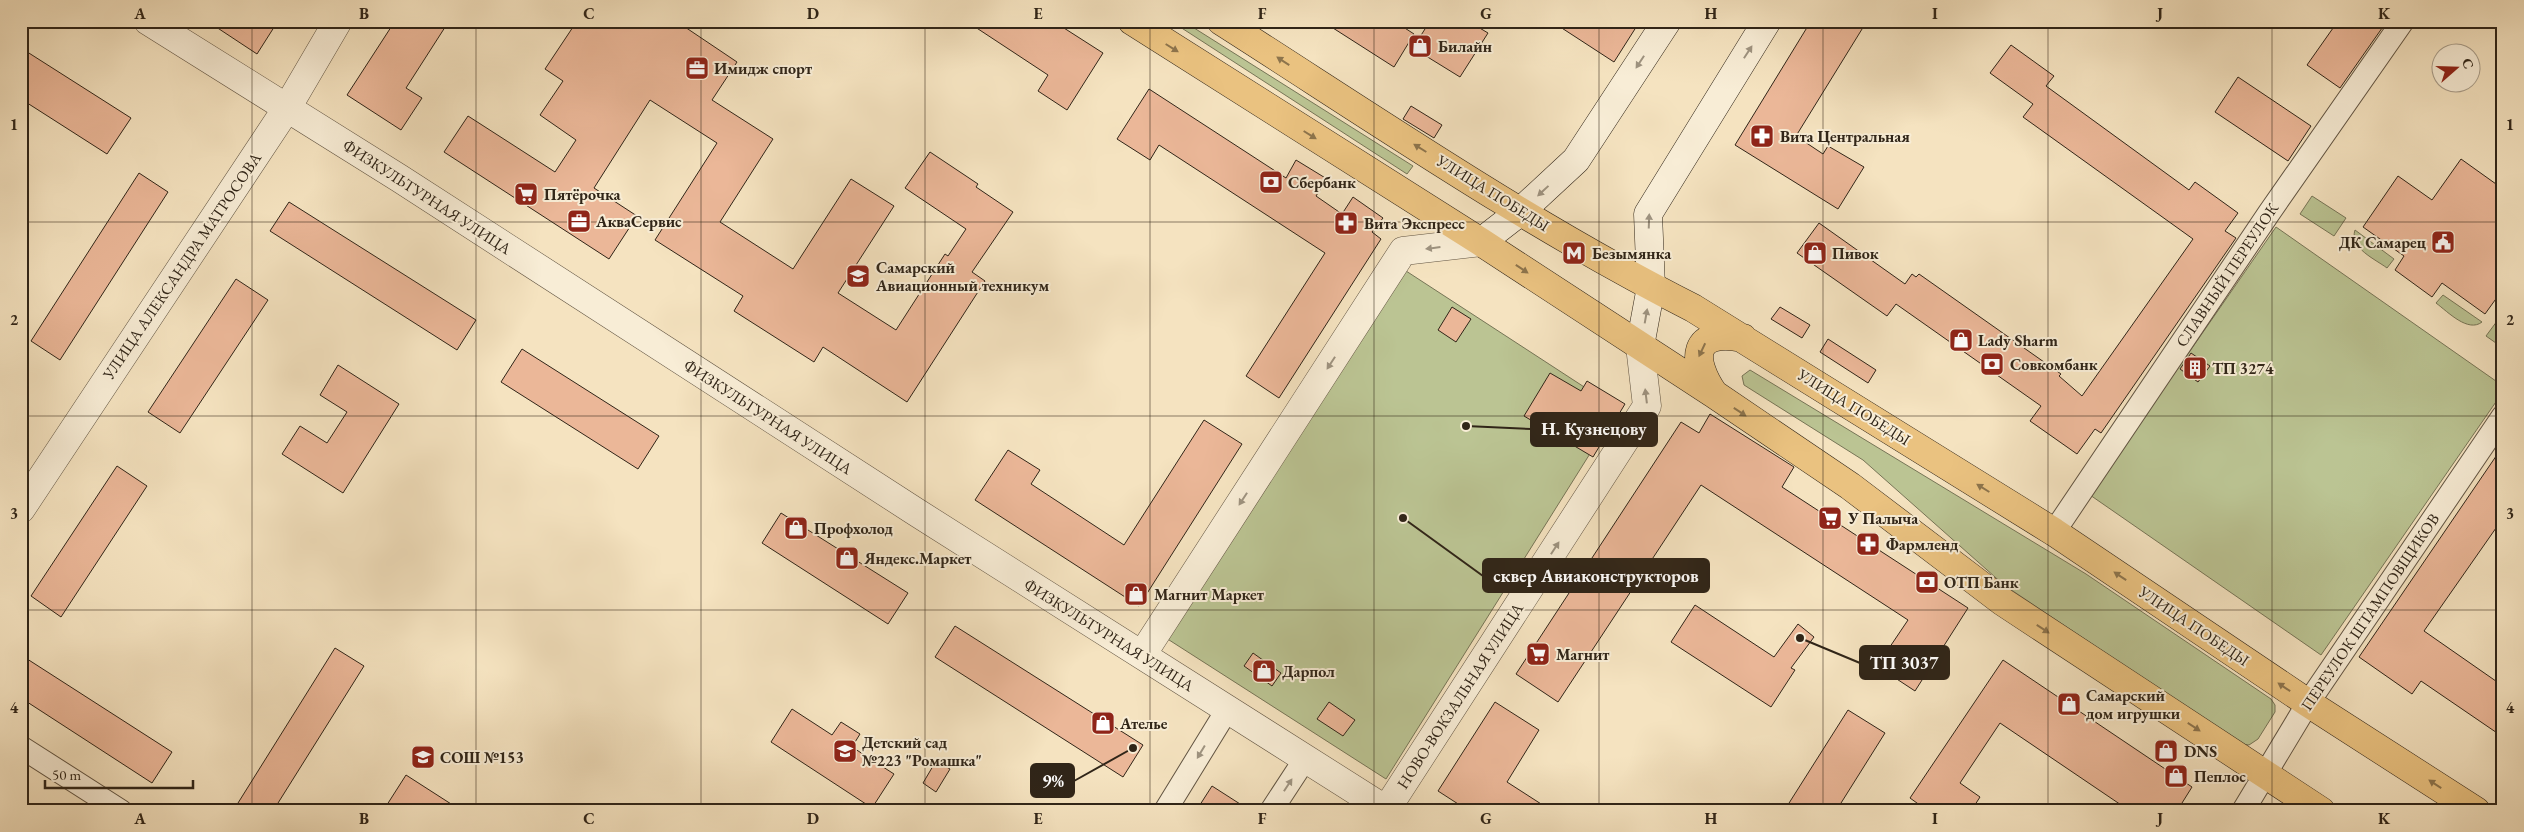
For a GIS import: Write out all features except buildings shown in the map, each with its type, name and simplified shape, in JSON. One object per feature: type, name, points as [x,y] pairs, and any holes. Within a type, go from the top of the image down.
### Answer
[{"type":"main road","name":"УЛИЦА ПОБЕДЫ","points":[[1221,21],[1520,212],[1651,287],[1693,308],[2054,532],[2308,703],[2476,811]]},
{"type":"main road","points":[[1142,25],[1714,394],[1850,486],[2002,602],[2321,811]]},
{"type":"main road","points":[[1714,394],[1702,376],[1698,360],[1702,346],[1713,337],[1726,335],[1743,338]]},
{"type":"street","name":"ФИЗКУЛЬТУРНАЯ УЛИЦА","points":[[148,21],[399,178],[916,512],[1387,810]]},
{"type":"street","name":"УЛИЦА АЛЕКСАНДРА МАТРОСОВА","points":[[21,509],[287,108],[338,21]]},
{"type":"street","points":[[1142,655],[1402,252],[1481,242],[1520,212],[1576,160],[1667,21]]},
{"type":"street","name":"НОВО-ВОКЗАЛЬНАЯ УЛИЦА","points":[[1387,810],[1648,406],[1640,346],[1651,287],[1648,214],[1768,21]]},
{"type":"street","name":"СЛАВНЫЙ ПЕРЕУЛОК","points":[[2054,532],[2269,213],[2403,21]]},
{"type":"street","name":"ПЕРЕУЛОК ШТАМПОВЩИКОВ","points":[[2243,811],[2308,703],[2503,416]]},
{"type":"street","points":[[1165,811],[1227,710]]},
{"type":"street","points":[[21,747],[121,811]]},
{"type":"street","points":[[1271,811],[1305,759]]},
{"type":"green space","points":[[1179,21],[1183,21],[1413,166],[1407,174],[1177,25]]},
{"type":"green space","points":[[2312,196],[2346,218],[2334,236],[2300,214]]},
{"type":"green space","points":[[2276,227],[2503,386],[2500,396],[2321,655],[2090,495]]},
{"type":"green space","points":[[2355,230],[2394,259],[2387,268],[2359,248],[2354,236]]},
{"type":"green space","points":[[1403,269],[1618,409],[1386,779],[1166,638]]},
{"type":"green space","points":[[2443,295],[2482,322],[2471,325],[2452,316],[2436,303]]},
{"type":"green space","points":[[2503,313],[2503,348],[2486,336]]},
{"type":"green space","points":[[1750,370],[2086,574],[2271,699],[2275,705],[2275,712],[2258,739],[2249,745],[2241,744],[2004,585],[1863,460],[1744,385],[1742,376]]},
{"type":"place","name":"Билайн","points":[[1420,46]]},
{"type":"place","name":"Имидж спорт","points":[[697,68]]},
{"type":"place","name":"Вита Центральная","points":[[1762,136]]},
{"type":"place","name":"Сбербанк","points":[[1271,182]]},
{"type":"place","name":"Пятёрочка","points":[[526,194]]},
{"type":"place","name":"АкваСервис","points":[[579,221]]},
{"type":"place","name":"Вита Экспресс","points":[[1346,223]]},
{"type":"place","name":"ДК Самарец","points":[[2443,242]]},
{"type":"place","name":"Безымянка","points":[[1574,253]]},
{"type":"place","name":"Пивок","points":[[1815,253]]},
{"type":"place","name":"Самарский Авиационный техникум","points":[[858,276]]},
{"type":"place","name":"Lady Sharm","points":[[1961,340]]},
{"type":"place","name":"Совкомбанк","points":[[1992,364]]},
{"type":"place","name":"ТП 3274","points":[[2195,368]]},
{"type":"place","name":"Н. Кузнецову","points":[[1466,426]]},
{"type":"place","name":"сквер Авиаконструкторов","points":[[1403,518]]},
{"type":"place","name":"У Палыча","points":[[1830,518]]},
{"type":"place","name":"Профхолод","points":[[796,528]]},
{"type":"place","name":"Фармленд","points":[[1868,544]]},
{"type":"place","name":"Яндекс.Маркет","points":[[847,558]]},
{"type":"place","name":"ОТП Банк","points":[[1927,582]]},
{"type":"place","name":"Магнит Маркет","points":[[1136,594]]},
{"type":"place","name":"ТП 3037","points":[[1800,638]]},
{"type":"place","name":"Магнит","points":[[1538,654]]},
{"type":"place","name":"Дарпол","points":[[1264,671]]},
{"type":"place","name":"Самарский дом игрушки","points":[[2069,704]]},
{"type":"place","name":"Ателье","points":[[1103,723]]},
{"type":"place","name":"9%","points":[[1133,748]]},
{"type":"place","name":"Детский сад №223 \"Ромашка\"","points":[[845,751]]},
{"type":"place","name":"DNS","points":[[2166,751]]},
{"type":"place","name":"СОШ №153","points":[[423,757]]},
{"type":"place","name":"Пеплос","points":[[2176,776]]}]
